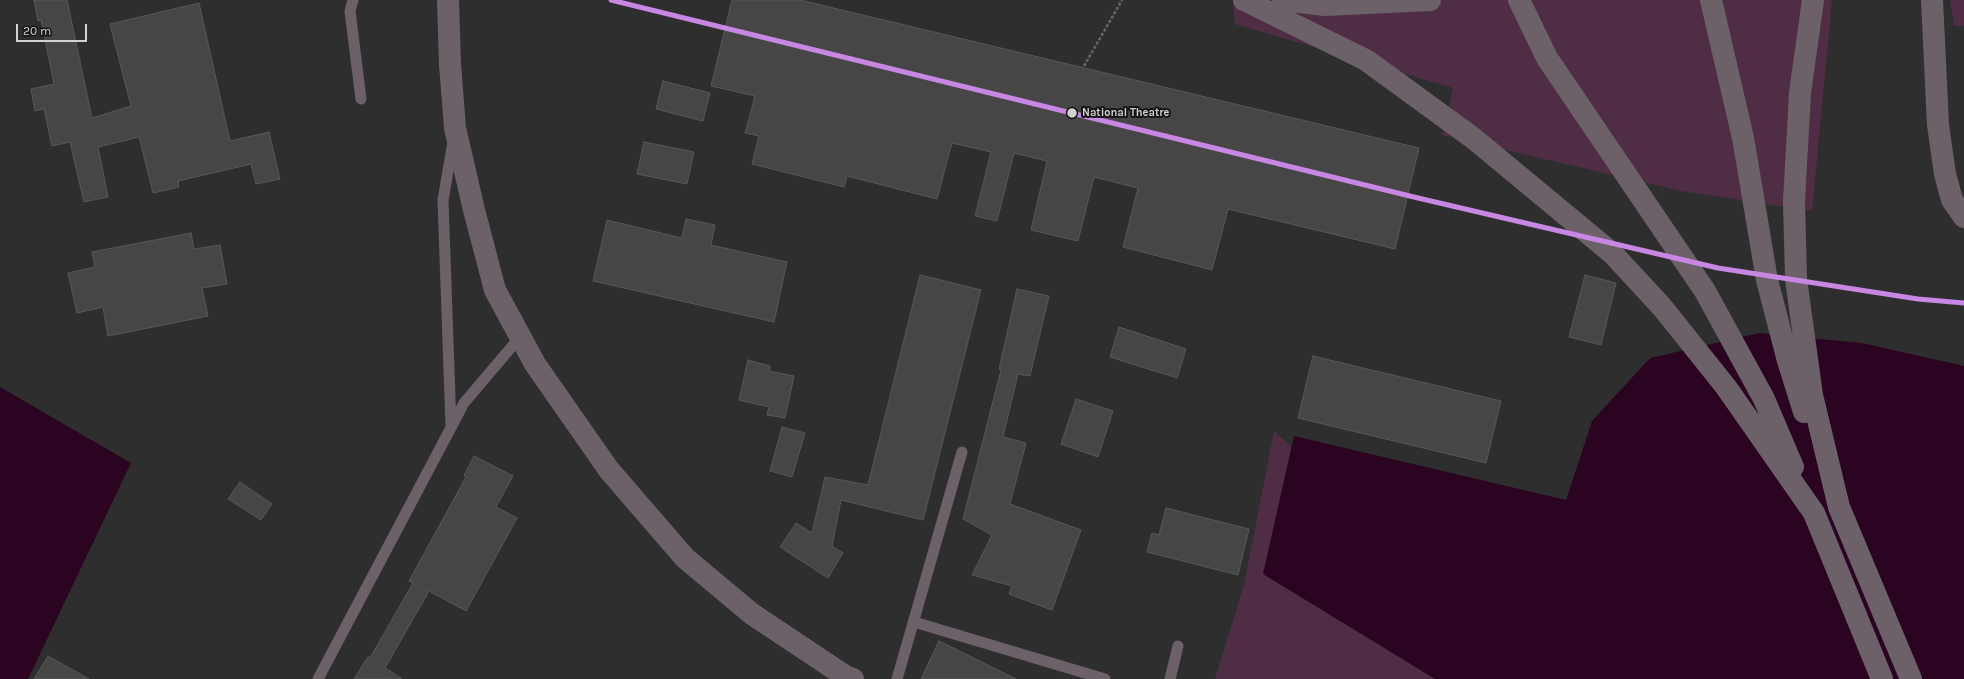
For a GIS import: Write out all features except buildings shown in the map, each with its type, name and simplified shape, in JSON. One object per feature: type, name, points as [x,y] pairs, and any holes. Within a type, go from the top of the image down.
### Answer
[{"type":"street","points":[[448,0],[450,64],[455,128],[474,210],[495,290],[535,364],[609,470],[685,558],[752,614],[853,679]]},
{"type":"street","points":[[1244,0],[1366,60],[1474,138],[1613,254],[1662,308],[1726,387],[1814,513]]},
{"type":"street","points":[[1283,0],[1325,5],[1430,0]]},
{"type":"street","points":[[1519,0],[1547,58],[1704,292],[1764,399],[1814,513],[1882,679]]},
{"type":"street","points":[[1711,0],[1743,138],[1767,280],[1788,361],[1810,432],[1839,507],[1911,679]]},
{"type":"street","points":[[1813,0],[1799,108],[1794,201],[1796,279],[1812,395],[1839,507]]},
{"type":"street","points":[[1932,0],[1939,132],[1945,174],[1952,200],[1964,217]]},
{"type":"lane","points":[[352,0],[350,11],[361,99]]},
{"type":"lane","points":[[451,428],[443,200],[455,128]]},
{"type":"lane","points":[[318,679],[464,403],[520,337]]},
{"type":"lane","points":[[897,679],[962,452]]},
{"type":"lane","points":[[914,622],[1105,679]]},
{"type":"lane","points":[[1170,679],[1178,646]]},
{"type":"path","points":[[1084,66],[1122,0]]},
{"type":"shaded area","points":[[1233,0],[1832,0],[1812,211],[1681,191],[1442,135],[1453,88],[1235,24]]},
{"type":"shaded area","points":[[1950,0],[1964,0],[1964,26],[1954,26]]},
{"type":"shaded area","points":[[1759,333],[1862,343],[1964,366],[1964,679],[1435,679],[1263,574],[1294,436],[1566,500],[1592,421],[1650,358]]},
{"type":"shaded area","points":[[0,387],[131,463],[28,679],[0,679]]},
{"type":"shaded area","points":[[1274,431],[1557,679],[1215,679],[1244,585]]},
{"type":"transit line","points":[[611,0],[1418,198],[1718,268],[1918,299],[1964,303]]},
{"type":"place","name":"National Theatre","points":[[1072,113]]}]
